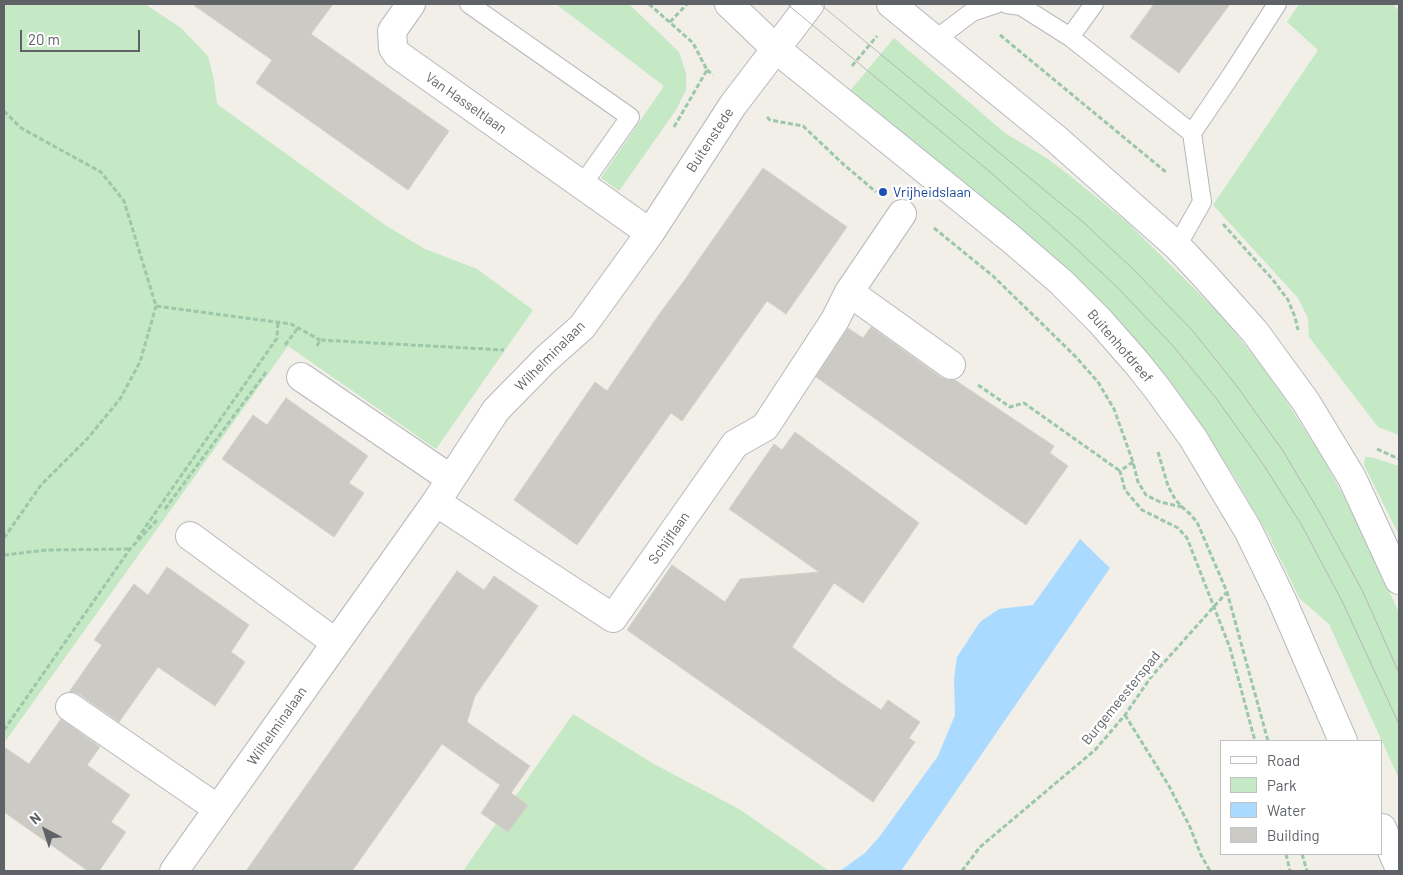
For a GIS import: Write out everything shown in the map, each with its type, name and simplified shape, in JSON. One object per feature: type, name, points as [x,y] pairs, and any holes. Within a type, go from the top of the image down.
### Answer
[{"type":"street","name":"Van Hasseltlaan","points":[[411,4],[392,31],[393,48],[397,54],[650,233]]},
{"type":"street","name":"Buitenhofdreef","points":[[729,4],[776,49],[1010,238],[1061,282],[1100,321],[1136,362],[1193,438],[1248,530],[1282,600],[1343,740]]},
{"type":"street","points":[[776,49],[810,4]]},
{"type":"street","points":[[891,4],[1055,138],[1177,246],[1255,332],[1306,402],[1352,478],[1399,580]]},
{"type":"street","name":"Buitenstede","points":[[650,233],[740,96],[776,49]]},
{"type":"street","name":"Schijflaan","points":[[436,502],[613,618],[735,444],[765,427],[835,320],[849,292],[902,214]]},
{"type":"street","name":"Wilhelminalaan","points":[[174,871],[436,502],[496,410],[546,358],[582,327],[650,233]]},
{"type":"street","points":[[849,292],[951,365]]},
{"type":"street","points":[[301,377],[451,479]]},
{"type":"street","points":[[190,536],[336,643]]},
{"type":"street","points":[[70,707],[218,809]]},
{"type":"street","points":[[1383,830],[1399,868]]},
{"type":"lane","points":[[469,4],[630,117],[582,185]]},
{"type":"lane","points":[[935,40],[972,12],[996,4]]},
{"type":"lane","points":[[1007,4],[1021,6],[1070,38],[1192,133]]},
{"type":"lane","points":[[1070,38],[1094,4]]},
{"type":"lane","points":[[1177,246],[1202,202],[1192,133],[1277,4]]},
{"type":"path","points":[[670,22],[687,4]]},
{"type":"path","points":[[707,70],[770,120],[802,126],[902,214],[916,214],[993,276],[1075,356],[1098,382],[1114,409],[1134,462],[1138,482],[1146,495],[1160,502],[1182,507],[1196,522],[1226,592],[1268,740]]},
{"type":"path","points":[[4,111],[21,128],[101,172],[124,201],[156,306],[140,362],[120,399],[88,438],[41,485],[4,538]]},
{"type":"path","points":[[156,306],[278,321],[291,324],[320,340],[514,351],[546,358]]},
{"type":"path","points":[[4,730],[277,338],[278,321]]},
{"type":"path","points":[[281,351],[298,328]]},
{"type":"path","points":[[301,377],[320,340]]},
{"type":"path","points":[[951,365],[1010,407],[1024,403],[1120,471],[1125,490],[1142,510],[1178,528],[1187,538],[1230,648],[1255,740]]},
{"type":"path","points":[[4,555],[47,550],[130,549],[155,523],[270,367]]},
{"type":"path","points":[[1120,471],[1134,462]]},
{"type":"path","name":"Burgemeesterspad","points":[[962,871],[980,847],[1095,750],[1125,715],[1151,677],[1226,592]]},
{"type":"path","points":[[1125,715],[1170,786],[1210,871]]},
{"type":"path","points":[[1286,855],[1290,871]]},
{"type":"path","points":[[1302,855],[1307,871]]},
{"type":"green space","points":[[4,4],[145,4],[181,28],[208,56],[217,104],[385,225],[425,249],[477,269],[533,310],[436,449],[288,346],[4,743]]},
{"type":"green space","points":[[556,4],[629,4],[679,52],[686,73],[686,90],[676,110],[619,191],[601,178],[664,86]]},
{"type":"green space","points":[[1299,4],[1393,4],[1399,11],[1399,435],[1378,427],[1309,337],[1308,318],[1298,298],[1213,205],[1318,50],[1287,22]]},
{"type":"green space","points":[[894,38],[1005,133],[1048,159],[1128,223],[1218,312],[1254,356],[1283,396],[1321,455],[1360,526],[1399,613],[1399,779],[1329,624],[1300,599],[1269,536],[1234,476],[1204,431],[849,92]]},
{"type":"green space","points":[[1365,457],[1371,457],[1399,466],[1399,535],[1364,465]]},
{"type":"green space","points":[[573,714],[654,764],[739,809],[829,871],[463,871]]},
{"type":"water","points":[[1080,539],[1110,568],[901,871],[840,871],[865,853],[880,836],[938,756],[955,715],[954,679],[957,657],[980,622],[999,609],[1033,605]]},
{"type":"building","points":[[192,4],[333,4],[311,34],[449,131],[408,190],[256,83],[272,60]]},
{"type":"building","points":[[1154,4],[1230,4],[1179,73],[1130,37]]},
{"type":"building","points":[[763,168],[847,227],[786,314],[767,301],[682,421],[671,413],[577,545],[514,500],[595,382],[607,391]]},
{"type":"building","points":[[871,327],[942,378],[955,380],[1054,446],[1050,453],[1068,466],[1026,525],[816,377],[848,328],[863,338]]},
{"type":"building","points":[[286,398],[368,456],[349,483],[364,493],[334,537],[222,459],[253,415],[267,425]]},
{"type":"building","points":[[795,432],[919,523],[863,603],[834,583],[792,647],[881,710],[888,700],[920,722],[909,738],[915,742],[873,802],[627,630],[672,565],[725,602],[740,579],[819,572],[729,509],[774,444],[782,450]]},
{"type":"building","points":[[167,567],[249,625],[231,652],[245,662],[215,706],[158,667],[119,722],[79,694],[69,692],[102,645],[94,640],[134,584],[148,595]]},
{"type":"building","points":[[457,571],[484,590],[494,576],[538,606],[475,696],[467,722],[530,766],[511,793],[528,805],[508,832],[481,813],[500,785],[442,744],[352,871],[246,871]]},
{"type":"building","points":[[61,719],[100,747],[87,765],[130,795],[111,822],[126,832],[99,871],[88,871],[4,812],[4,747],[29,764]]},
{"type":"tram line","points":[[787,4],[990,172],[1067,240],[1117,287],[1173,346],[1216,398],[1263,464],[1301,524],[1342,601],[1399,724]]},
{"type":"tram line","points":[[820,4],[1083,222],[1134,270],[1192,330],[1236,385],[1283,451],[1320,513],[1362,590],[1399,673]]},
{"type":"place","name":"Vrijheidslaan","points":[[883,192]]}]
